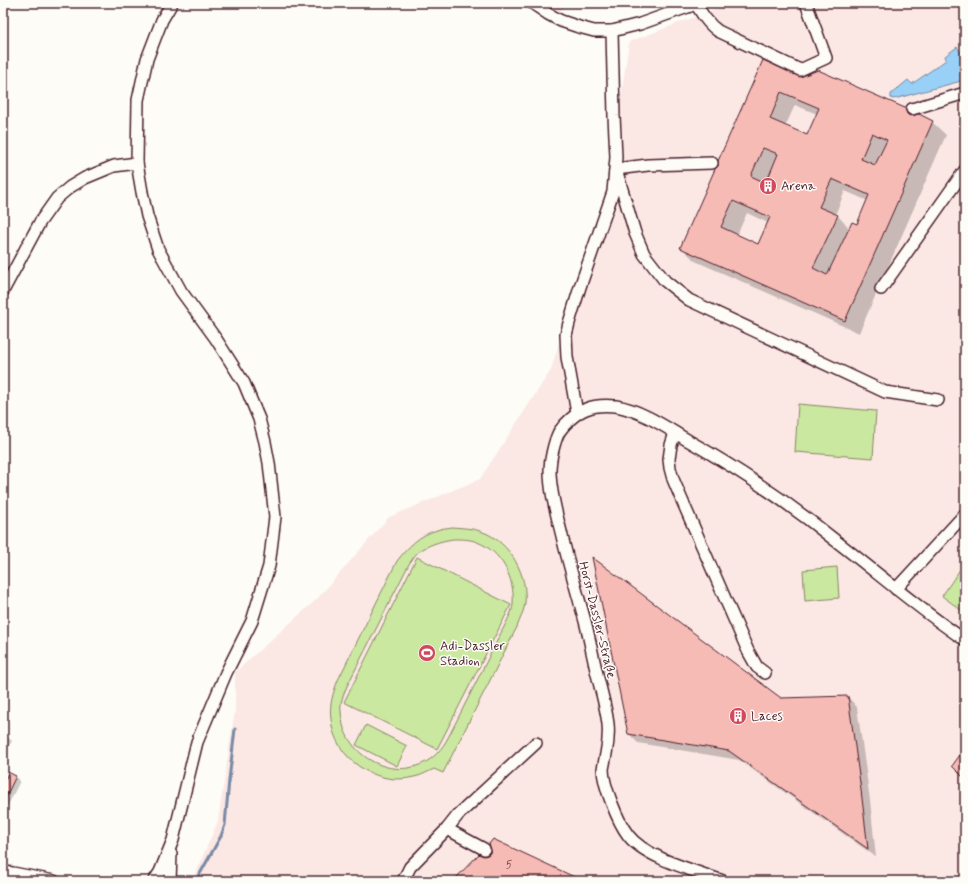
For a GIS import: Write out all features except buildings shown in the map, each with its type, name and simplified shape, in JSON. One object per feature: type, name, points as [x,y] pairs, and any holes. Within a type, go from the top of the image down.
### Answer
[{"type":"street","points":[[154,881],[160,872],[172,840],[197,742],[226,673],[252,621],[270,566],[275,518],[269,463],[265,442],[259,419],[244,383],[216,339],[181,291],[158,249],[147,216],[137,163],[138,100],[147,59],[162,20],[172,3]]},
{"type":"street","points":[[532,3],[561,22],[594,31],[612,31],[628,28],[697,4],[707,22],[713,28],[800,70],[826,58],[806,3]]},
{"type":"street","points":[[578,413],[567,357],[566,335],[580,287],[613,192],[616,157],[612,31]]},
{"type":"street","points":[[912,109],[965,94]]},
{"type":"street","points":[[3,291],[40,222],[57,198],[70,187],[85,178],[114,166],[137,163]]},
{"type":"street","points":[[616,170],[648,166],[712,163]]},
{"type":"street","points":[[616,170],[635,232],[644,254],[665,281],[684,297],[885,392],[938,400]]},
{"type":"street","points":[[881,289],[965,170]]},
{"type":"street","name":"Horst-Dassler-Straße","points":[[723,881],[666,861],[638,846],[633,841],[619,819],[607,788],[603,770],[608,738],[607,721],[585,624],[552,494],[550,480],[551,457],[559,433],[570,419],[587,408],[596,406],[617,406],[646,417],[675,433],[736,469],[772,494],[835,539],[896,589],[965,640]]},
{"type":"street","points":[[675,433],[668,459],[681,498],[748,651],[757,667],[765,673]]},
{"type":"street","points":[[896,589],[965,514]]},
{"type":"street","points":[[403,881],[410,867],[447,829],[458,815],[536,742]]},
{"type":"street","points":[[447,829],[484,849]]},
{"type":"street","points":[[170,881],[172,840]]},
{"type":"street","points":[[3,872],[54,881]]},
{"type":"shaded area","points":[[540,3],[568,3],[556,16]]},
{"type":"shaded area","points":[[731,3],[965,3],[965,562],[942,596],[965,613],[965,881],[192,881],[218,821],[235,710],[235,672],[317,599],[389,517],[480,479],[551,370],[609,179],[629,42]]},
{"type":"green space","points":[[798,404],[876,411],[873,458],[795,452]]},
{"type":"green space","points":[[452,527],[468,528],[483,532],[493,537],[509,551],[524,582],[524,609],[517,627],[443,773],[434,769],[414,777],[399,779],[385,778],[371,773],[359,766],[348,757],[340,746],[334,733],[331,719],[333,694],[338,680],[397,561],[419,538],[431,532]],"holes":[[[453,539],[468,540],[486,546],[505,566],[512,584],[513,603],[511,612],[443,746],[429,760],[417,766],[390,768],[378,764],[356,749],[348,738],[343,725],[341,703],[347,686],[409,564],[421,550],[434,544]]]},
{"type":"green space","name":"Adi-Dassler Stadion","points":[[417,557],[511,605],[437,749],[344,702]]},
{"type":"green space","points":[[965,562],[965,613],[942,596]]},
{"type":"green space","points":[[837,567],[839,598],[805,601],[803,570]]},
{"type":"green space","points":[[366,725],[407,746],[397,766],[356,745]]},
{"type":"water","points":[[957,47],[962,54],[965,52],[965,80],[898,98],[891,98],[891,94],[908,80],[912,84],[946,60],[945,56]]},
{"type":"waterway","points":[[196,881],[221,836],[225,825],[235,729]]},
{"type":"place","name":"Arena","points":[[768,186]]},
{"type":"place","name":"Adi-Dassler Stadion","points":[[427,653]]},
{"type":"place","name":"Laces","points":[[738,716]]}]
